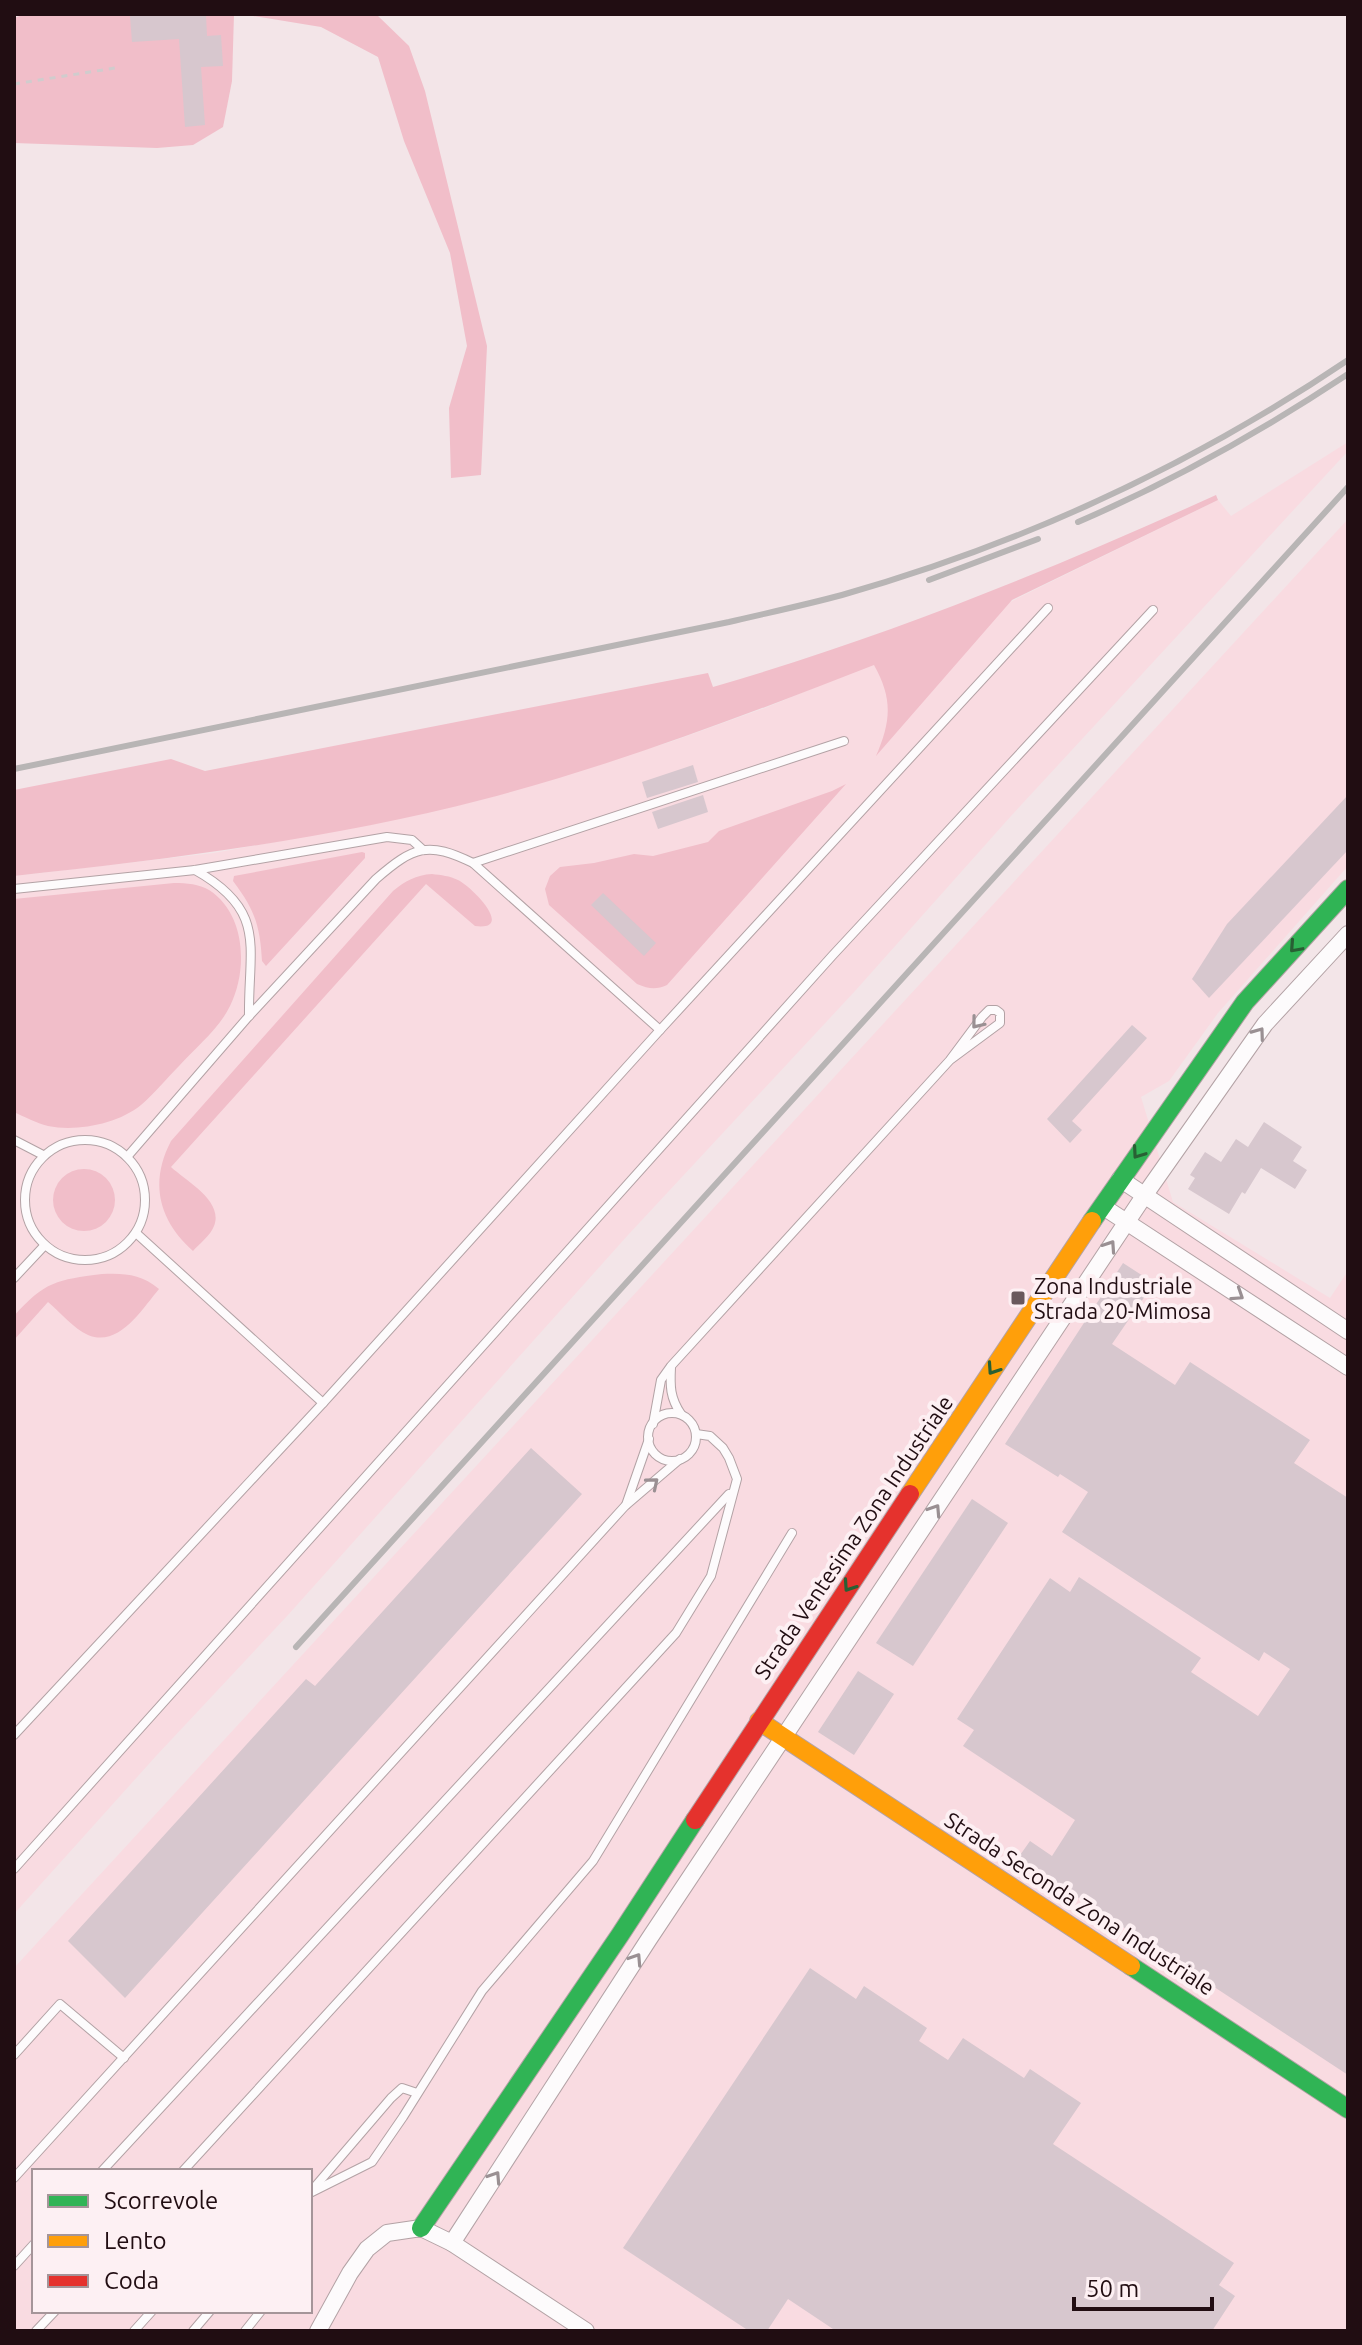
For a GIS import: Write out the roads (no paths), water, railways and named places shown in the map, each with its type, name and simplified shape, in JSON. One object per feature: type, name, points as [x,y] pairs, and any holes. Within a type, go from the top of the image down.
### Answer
[{"type":"street","name":"Strada Ventesima Zona Industriale","points":[[421,2228],[620,1935],[1120,1179],[1245,1002],[1348,889]]},
{"type":"street","points":[[452,2243],[649,1939],[1126,1222],[1265,1024],[1348,934]]},
{"type":"street","points":[[1120,1179],[1348,1331]]},
{"type":"street","points":[[1102,1206],[1348,1367]]},
{"type":"street","points":[[1201,1270],[1218,1246]]},
{"type":"street","points":[[1024,1323],[1048,1339]]},
{"type":"street","points":[[948,1437],[973,1453]]},
{"type":"street","name":"Strada Seconda Zona Industriale","points":[[759,1721],[1348,2109]]},
{"type":"street","points":[[318,2331],[367,2249],[387,2233],[421,2228],[452,2243],[586,2331]]},
{"type":"lane","points":[[14,1735],[323,1403],[1048,608]]},
{"type":"lane","points":[[14,1869],[832,956],[1153,610]]},
{"type":"lane","points":[[473,863],[844,741]]},
{"type":"lane","points":[[14,889],[195,870],[387,837],[412,840],[423,850]]},
{"type":"lane","points":[[127,1157],[249,1016],[376,879],[399,859],[423,850],[447,850],[473,863],[660,1030]]},
{"type":"lane","points":[[195,870],[218,883],[232,896],[250,932],[249,1016]]},
{"type":"lane","points":[[625,1506],[649,1439],[661,1380],[671,1366],[950,1060],[982,1017],[989,1010],[1000,1013],[1000,1023],[950,1060]]},
{"type":"lane","points":[[86,1139],[108,1144],[127,1157],[139,1174],[145,1193],[144,1214],[136,1233],[122,1248],[103,1258],[82,1261],[62,1256],[44,1246],[29,1225],[23,1201],[29,1176],[43,1155],[63,1143],[86,1139]]},
{"type":"lane","points":[[14,1140],[43,1155]]},
{"type":"lane","points":[[136,1233],[323,1403]]},
{"type":"lane","points":[[14,1278],[44,1246]]},
{"type":"lane","points":[[14,2178],[625,1506],[693,1449],[694,1426],[674,1404],[670,1390],[671,1366]]},
{"type":"lane","points":[[653,1424],[666,1414],[682,1415]]},
{"type":"lane","points":[[185,2169],[676,1633],[711,1576],[737,1479],[723,1448],[710,1436],[696,1434]]},
{"type":"lane","points":[[649,1439],[656,1454],[672,1461],[680,1459]]},
{"type":"lane","points":[[104,2169],[732,1490]]},
{"type":"lane","points":[[312,2192],[372,2162],[482,1991],[593,1861],[792,1533]]},
{"type":"lane","points":[[14,2055],[60,2004],[124,2058]]},
{"type":"lane","points":[[312,2191],[391,2098],[402,2088],[417,2093]]},
{"type":"lane","points":[[14,2266],[32,2246]]},
{"type":"lane","points":[[36,2331],[53,2313]]},
{"type":"lane","points":[[134,2331],[150,2313]]},
{"type":"lane","points":[[193,2331],[208,2313]]},
{"type":"lane","points":[[245,2331],[259,2313]]},
{"type":"railway","points":[[14,769],[729,622],[842,595],[909,575],[1041,526],[1168,467],[1289,398],[1348,360]]},
{"type":"railway","points":[[1078,522],[1216,454],[1348,374]]},
{"type":"railway","points":[[296,1647],[1348,487]]},
{"type":"railway","points":[[929,580],[1038,539]]},
{"type":"place","name":"Zona Industriale Strada 20-Mimosa","points":[[1018,1298]]}]
